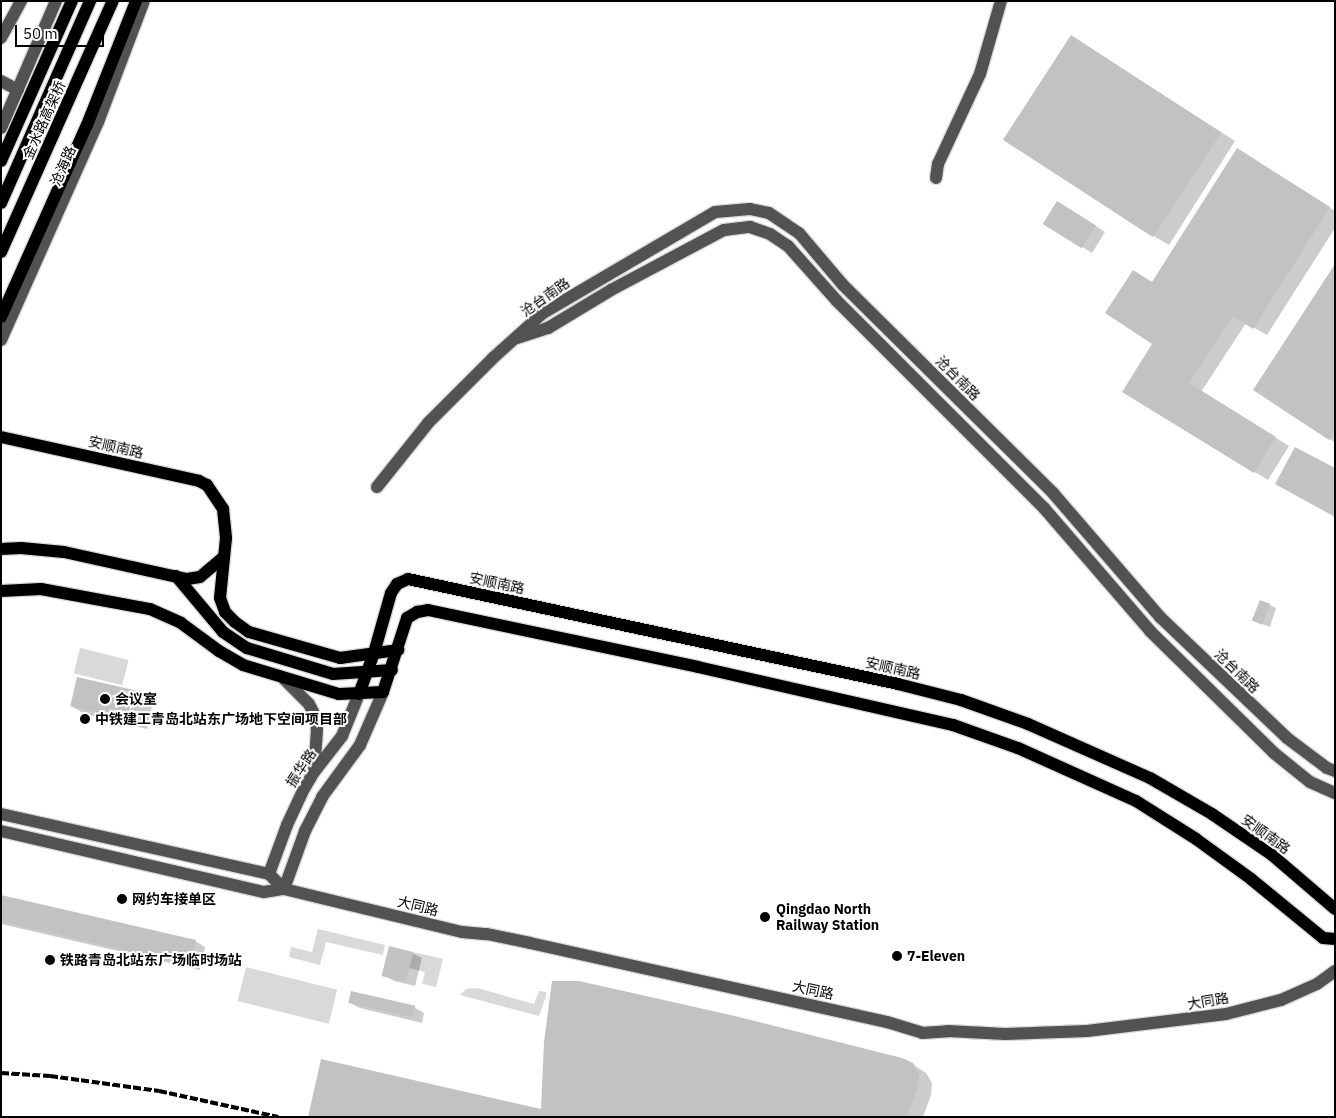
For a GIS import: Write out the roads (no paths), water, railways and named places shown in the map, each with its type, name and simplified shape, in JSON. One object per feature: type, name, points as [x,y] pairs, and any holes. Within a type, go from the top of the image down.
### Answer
[{"type":"main road","points":[[1,161],[72,1]]},
{"type":"main road","name":"金水路高架桥","points":[[1,203],[89,1]]},
{"type":"main road","name":"金水路高架桥","points":[[1,252],[112,1]]},
{"type":"main road","points":[[1,317],[87,125],[136,1]]},
{"type":"main road","name":"安顺南路","points":[[1,437],[199,481],[207,485],[223,509],[226,538],[220,598],[226,612],[250,632],[340,658],[398,650]]},
{"type":"main road","points":[[5,548],[64,552],[187,579],[200,577],[223,558]]},
{"type":"main road","points":[[176,576],[224,632],[247,648],[333,674],[392,670]]},
{"type":"main road","name":"安顺南路","points":[[397,584],[408,579],[898,684],[961,700],[1028,724],[1150,778],[1212,814],[1264,850],[1335,909]]},
{"type":"main road","name":"振华路","points":[[359,694],[374,654],[391,593],[397,584]]},
{"type":"main road","points":[[1,591],[41,589],[150,609],[181,623],[219,651],[243,665],[327,692],[359,694],[383,692],[392,670],[407,618],[417,612],[428,610],[717,671],[953,725],[1018,748],[1136,801],[1204,844],[1251,879],[1323,938],[1335,939]]},
{"type":"street","points":[[1,38],[22,1]]},
{"type":"street","points":[[1,128],[56,1]]},
{"type":"street","points":[[1,187],[89,1]]},
{"type":"street","name":"沧海路","points":[[1,248],[112,1]]},
{"type":"street","name":"沧海路","points":[[1,340],[98,122],[144,1]]},
{"type":"street","points":[[936,178],[938,164],[980,74],[1001,1]]},
{"type":"street","points":[[1,81],[18,90]]},
{"type":"street","name":"沧台南路","points":[[377,487],[428,423],[512,339],[543,313],[716,212],[750,208],[769,213],[799,232],[843,285],[1053,493],[1160,617],[1287,738],[1327,768],[1335,771]]},
{"type":"street","name":"沧台南路","points":[[512,339],[548,328],[611,290],[724,230],[750,227],[770,234],[788,246],[837,301],[1044,508],[1150,631],[1274,753],[1310,782],[1335,793]]},
{"type":"street","points":[[284,679],[310,704],[315,716],[317,730],[314,772]]},
{"type":"street","points":[[1,814],[269,874],[284,889],[306,831],[322,797],[360,745],[383,692]]},
{"type":"street","name":"振华路","points":[[269,874],[287,825],[314,772],[342,736],[359,694]]},
{"type":"street","name":"大同路","points":[[1,831],[264,892],[284,889],[462,932],[487,934],[877,1020],[922,1033],[948,1031],[1005,1034],[1087,1031],[1226,1014],[1282,1000],[1317,984],[1335,971]]},
{"type":"railway","points":[[1,1073],[50,1076],[159,1091],[278,1117]]},
{"type":"place","name":"会议室","points":[[105,699]]},
{"type":"place","name":"中铁建工青岛北站东广场地下空间项目部","points":[[85,719]]},
{"type":"place","name":"网约车接单区","points":[[122,899]]},
{"type":"place","name":"Qingdao North Railway Station","points":[[765,917]]},
{"type":"place","name":"7-Eleven","points":[[897,956]]},
{"type":"place","name":"铁路青岛北站东广场临时场站","points":[[50,960]]}]
